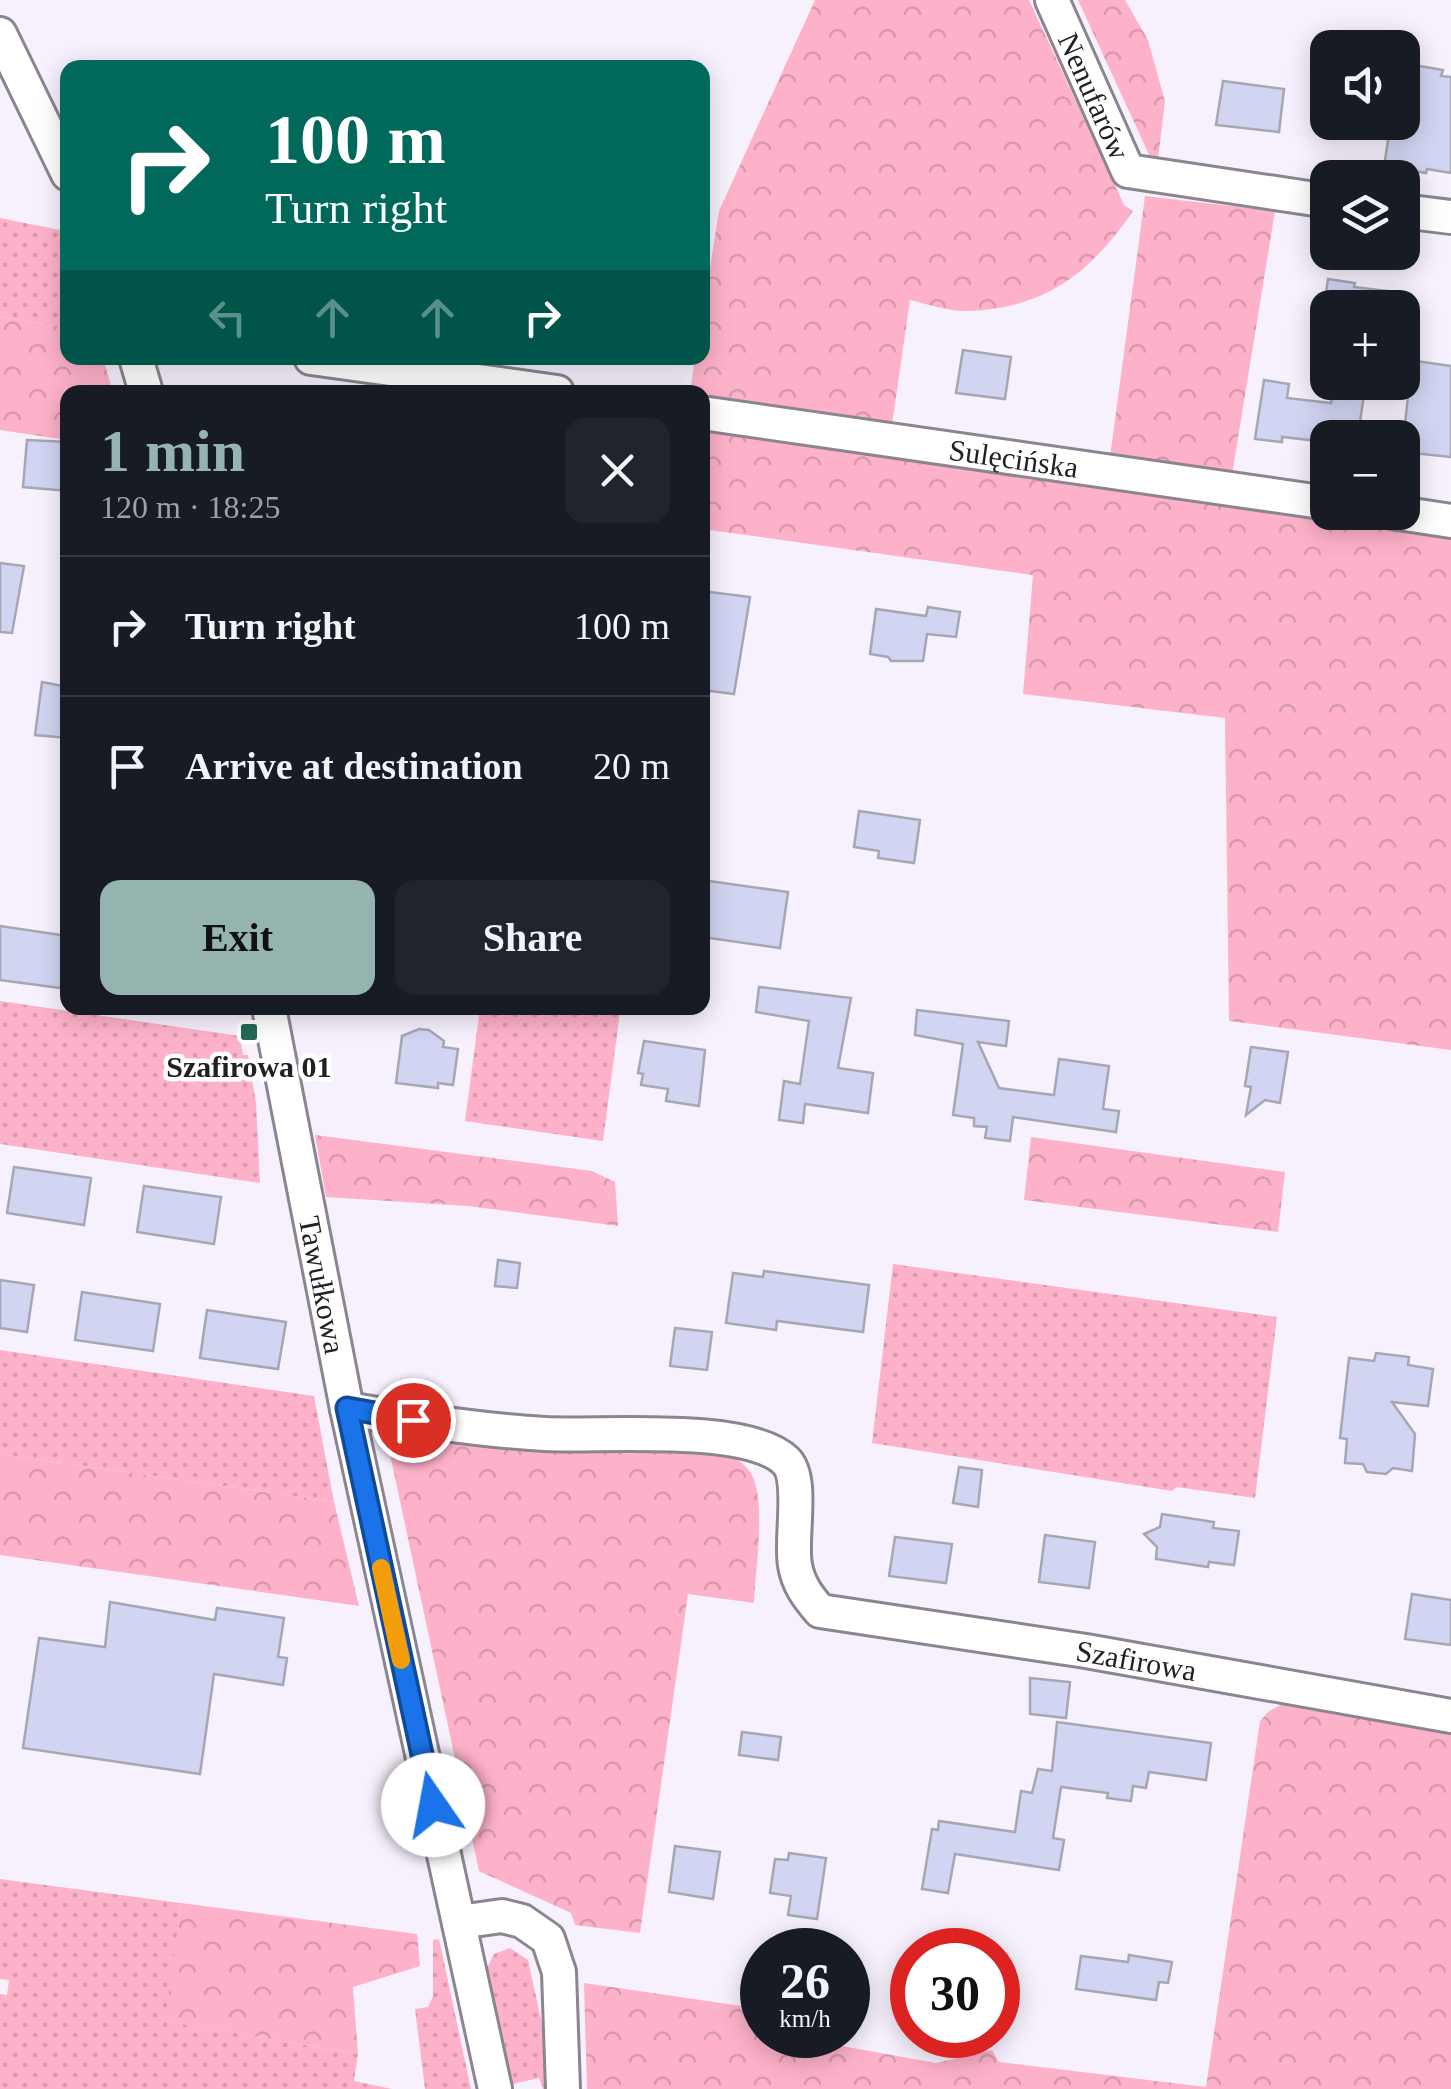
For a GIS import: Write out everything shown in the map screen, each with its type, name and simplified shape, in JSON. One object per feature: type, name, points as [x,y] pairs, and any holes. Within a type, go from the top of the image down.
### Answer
[{"type":"street","name":"Nenufarów","points":[[1052,0],[1128,171],[1310,198]]},
{"type":"street","points":[[0,34],[60,158]]},
{"type":"street","points":[[1420,213],[1451,217]]},
{"type":"street","points":[[362,365],[506,385]]},
{"type":"street","name":"Sulęcińska","points":[[710,414],[1310,500]]},
{"type":"street","points":[[1420,516],[1451,521]]},
{"type":"street","name":"Tawułkowa","points":[[270,1015],[347,1408],[495,2089]]},
{"type":"street","name":"Szafirowa","points":[[347,1408],[472,1428],[550,1434],[700,1435],[742,1442],[782,1457],[796,1474],[795,1567],[804,1593],[820,1612],[1086,1652],[1451,1716]]},
{"type":"street","points":[[459,1922],[502,1916],[522,1921],[548,1939],[559,1972],[563,2089]]},
{"type":"green space","points":[[815,0],[1029,0],[1124,205],[1133,211],[1100,253],[1041,296],[1018,304],[964,311],[910,300],[892,425],[710,404],[710,385],[691,385],[694,365],[710,365],[710,268],[719,211]]},
{"type":"green space","points":[[1078,0],[1125,0],[1148,40],[1165,101],[1158,159],[1151,159]]},
{"type":"green space","points":[[1145,196],[1275,211],[1232,475],[1110,457]]},
{"type":"green space","points":[[0,218],[60,230],[60,326],[0,317]]},
{"type":"green space","points":[[0,317],[60,326],[60,365],[105,365],[111,385],[60,385],[60,439],[0,430]]},
{"type":"green space","points":[[710,425],[1310,512],[1310,530],[1420,528],[1451,532],[1451,1050],[1229,1021],[1225,718],[1023,694],[1033,575],[710,530]]},
{"type":"green space","points":[[0,1001],[60,1010],[60,1015],[96,1015],[240,1036],[243,1055],[248,1055],[256,1103],[260,1183],[0,1144]]},
{"type":"green space","points":[[479,1015],[620,1015],[603,1141],[465,1121]]},
{"type":"green space","points":[[315,1135],[592,1171],[615,1182],[618,1226],[468,1206],[326,1197]]},
{"type":"green space","points":[[1031,1137],[1285,1172],[1278,1232],[1024,1200]]},
{"type":"green space","points":[[893,1264],[1277,1317],[1255,1498],[1176,1487],[1172,1491],[872,1443]]},
{"type":"green space","points":[[0,1350],[314,1396],[334,1502],[0,1454]]},
{"type":"green space","points":[[384,1426],[580,1451],[713,1450],[737,1459],[754,1479],[759,1512],[754,1603],[688,1594],[640,1933],[575,1925],[571,1913],[479,1871]]},
{"type":"green space","points":[[0,1454],[334,1502],[359,1606],[0,1555]]},
{"type":"green space","points":[[1291,1699],[1451,1733],[1451,2089],[587,2089],[584,1983],[740,2006],[740,2058],[870,2058],[870,2051],[890,2055],[890,2058],[936,2063],[958,2058],[997,2058],[999,2062],[1206,2087],[1260,1721]]},
{"type":"green space","points":[[0,1879],[181,1903],[166,2021],[358,2054],[354,2081],[392,2089],[0,2089],[0,1994],[7,1995],[9,1980],[0,1979]]},
{"type":"green space","points":[[181,1903],[417,1934],[420,1966],[353,1987],[358,2054],[165,2021]]},
{"type":"green space","points":[[439,1939],[471,2089],[425,2089],[415,2009],[428,2007],[433,1996],[433,1940]]},
{"type":"green space","points":[[510,1948],[528,1960],[546,2042],[547,2089],[543,2089],[539,2078],[513,2084],[487,1968],[494,1954]]},
{"type":"building","points":[[1420,66],[1443,70],[1441,76],[1451,77],[1451,173],[1427,169],[1426,173],[1420,172],[1420,160],[1385,160],[1388,140],[1420,140]]},
{"type":"building","points":[[1223,81],[1284,89],[1279,132],[1216,125]]},
{"type":"building","points":[[1328,279],[1380,290],[1326,290]]},
{"type":"building","points":[[963,350],[1011,357],[1005,399],[956,393]]},
{"type":"building","points":[[1420,362],[1451,366],[1451,457],[1420,454],[1420,420],[1405,420],[1408,400],[1420,400]]},
{"type":"building","points":[[1264,380],[1289,384],[1287,398],[1331,403],[1363,400],[1360,420],[1310,420],[1310,440],[1255,439]]},
{"type":"building","points":[[27,440],[60,442],[60,490],[23,487]]},
{"type":"building","points":[[0,563],[24,566],[12,633],[0,632]]},
{"type":"building","points":[[710,592],[750,597],[734,694],[710,691]]},
{"type":"building","points":[[928,607],[960,612],[956,637],[927,634],[923,661],[891,661],[870,654],[876,609],[926,616]]},
{"type":"building","points":[[42,682],[60,685],[60,737],[35,735]]},
{"type":"building","points":[[859,811],[920,820],[914,863],[878,858],[879,851],[854,847]]},
{"type":"building","points":[[710,881],[788,892],[780,948],[710,938]]},
{"type":"building","points":[[0,926],[60,935],[60,988],[0,980]]},
{"type":"building","points":[[759,987],[851,998],[838,1068],[873,1073],[868,1113],[805,1104],[803,1123],[779,1120],[784,1081],[800,1084],[809,1021],[756,1012]]},
{"type":"building","points":[[917,1010],[1009,1021],[1006,1046],[978,1042],[999,1088],[1054,1095],[1059,1059],[1109,1066],[1103,1109],[1119,1111],[1116,1132],[1013,1117],[1010,1141],[985,1138],[987,1127],[974,1126],[974,1118],[953,1115],[963,1044],[915,1035]]},
{"type":"building","points":[[419,1029],[429,1030],[444,1041],[443,1047],[458,1049],[453,1085],[438,1083],[438,1088],[396,1083],[402,1036]]},
{"type":"building","points":[[644,1041],[705,1050],[699,1106],[666,1101],[668,1089],[641,1085],[643,1074],[638,1073]]},
{"type":"building","points":[[1251,1047],[1288,1052],[1280,1103],[1265,1100],[1246,1115],[1251,1087],[1245,1086]]},
{"type":"building","points":[[14,1167],[91,1178],[84,1225],[7,1213]]},
{"type":"building","points":[[144,1186],[221,1197],[214,1244],[137,1232]]},
{"type":"building","points":[[498,1260],[520,1263],[517,1288],[495,1286]]},
{"type":"building","points":[[764,1271],[869,1285],[863,1332],[777,1321],[776,1330],[726,1323],[733,1273],[763,1277]]},
{"type":"building","points":[[0,1280],[34,1285],[27,1332],[0,1328]]},
{"type":"building","points":[[82,1292],[160,1304],[153,1351],[75,1340]]},
{"type":"building","points":[[207,1310],[286,1322],[278,1369],[200,1358]]},
{"type":"building","points":[[675,1328],[712,1332],[707,1370],[670,1366]]},
{"type":"building","points":[[1376,1353],[1409,1357],[1408,1365],[1433,1369],[1428,1406],[1392,1402],[1415,1434],[1412,1471],[1393,1468],[1386,1474],[1367,1472],[1363,1464],[1345,1463],[1347,1439],[1340,1438],[1349,1358],[1374,1361]]},
{"type":"building","points":[[959,1467],[982,1470],[978,1507],[953,1503]]},
{"type":"building","points":[[1162,1514],[1214,1522],[1213,1528],[1239,1531],[1234,1565],[1209,1562],[1208,1567],[1156,1559],[1157,1547],[1144,1534],[1160,1527]]},
{"type":"building","points":[[1045,1535],[1095,1542],[1089,1588],[1039,1582]]},
{"type":"building","points":[[895,1537],[952,1544],[946,1583],[889,1576]]},
{"type":"building","points":[[1412,1594],[1451,1600],[1451,1645],[1405,1639]]},
{"type":"building","points":[[110,1602],[215,1620],[217,1608],[284,1618],[278,1657],[287,1658],[283,1685],[214,1674],[200,1774],[23,1748],[39,1638],[105,1647]]},
{"type":"building","points":[[1030,1678],[1070,1682],[1066,1718],[1030,1714]]},
{"type":"building","points":[[1057,1722],[1211,1743],[1206,1780],[1149,1772],[1146,1788],[1133,1786],[1131,1801],[1107,1798],[1108,1793],[1061,1787],[1053,1838],[1064,1840],[1059,1870],[955,1854],[948,1893],[922,1889],[932,1829],[938,1830],[939,1821],[1015,1832],[1021,1791],[1032,1793],[1038,1769],[1052,1771]]},
{"type":"building","points":[[742,1732],[781,1737],[778,1760],[739,1755]]},
{"type":"building","points":[[675,1846],[720,1852],[713,1899],[669,1892]]},
{"type":"building","points":[[789,1853],[826,1858],[817,1919],[788,1915],[791,1896],[770,1893],[775,1859],[788,1860]]},
{"type":"building","points":[[1129,1955],[1172,1962],[1168,1983],[1159,1982],[1156,2000],[1076,1989],[1081,1956],[1128,1962]]},
{"type":"slow traffic","points":[[381,1568],[401,1660]]},
{"type":"place","name":"Szafirowa 01","points":[[249,1032]]},
{"type":"route","points":[[413,1420],[347,1408],[433,1805]]}]
